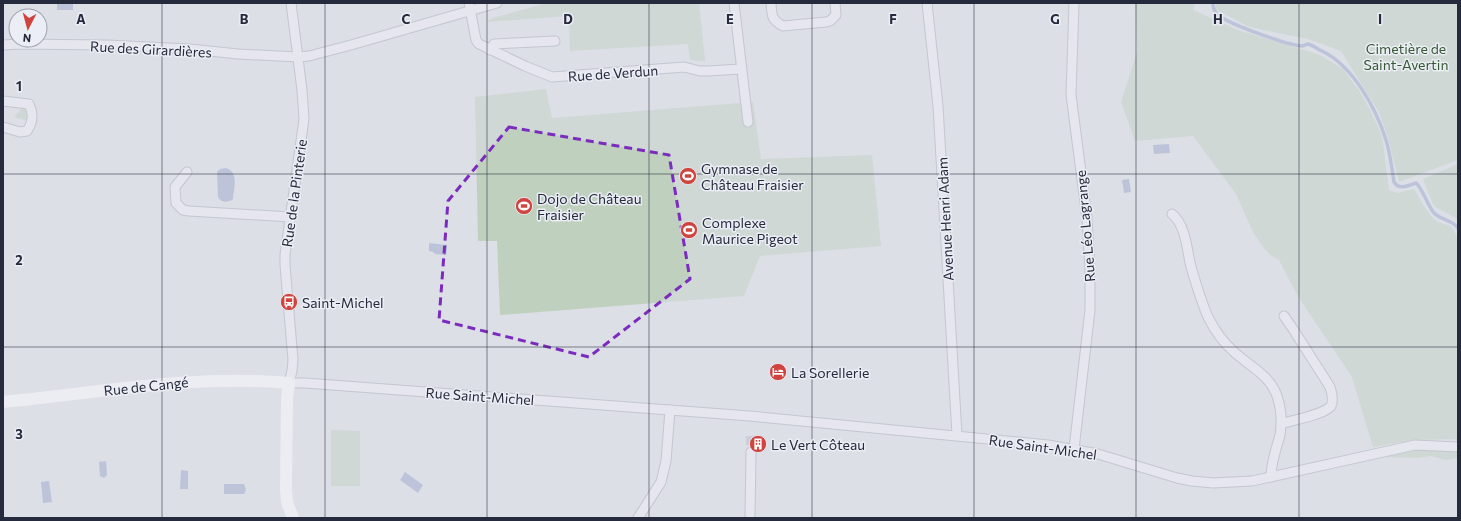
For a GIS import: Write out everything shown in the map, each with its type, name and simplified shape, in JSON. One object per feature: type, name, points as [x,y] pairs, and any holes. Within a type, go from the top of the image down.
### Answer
[{"type":"street","name":"Rue de la Pinterie","points":[[289,383],[293,360],[285,263],[304,119],[304,106],[291,3]]},
{"type":"street","points":[[298,58],[351,45],[470,7],[497,3]]},
{"type":"street","points":[[734,3],[748,122]]},
{"type":"street","points":[[771,3],[772,17],[776,23],[783,26],[830,21],[836,15],[835,3]]},
{"type":"street","name":"Avenue Henri Adam","points":[[927,3],[938,106],[957,435]]},
{"type":"street","name":"Rue Léo Lagrange","points":[[1074,3],[1071,95],[1087,218],[1091,289],[1074,449]]},
{"type":"street","name":"Rue de Verdun","points":[[470,7],[478,44],[552,77],[684,67],[708,71],[741,69]]},
{"type":"street","points":[[490,50],[494,44],[555,41]]},
{"type":"street","name":"Rue des Girardières","points":[[3,46],[19,44],[190,49],[298,58]]},
{"type":"street","points":[[3,101],[29,104],[33,112],[31,125],[28,131],[20,132],[3,127]]},
{"type":"street","points":[[187,172],[175,187],[176,203],[182,210],[290,217]]},
{"type":"street","points":[[1172,214],[1180,224],[1195,281],[1208,317],[1228,346],[1264,374],[1270,381],[1277,397],[1281,424],[1280,435],[1272,464],[1271,477]]},
{"type":"street","points":[[1281,424],[1326,410],[1330,407],[1333,396],[1330,387],[1284,316]]},
{"type":"street","name":"Rue de Cangé","points":[[3,402],[212,380],[289,383]]},
{"type":"street","points":[[289,383],[287,399],[286,488],[287,502],[293,518]]},
{"type":"street","name":"Rue Saint-Michel","points":[[289,383],[306,383],[670,410],[957,435],[1074,449],[1192,481],[1213,484],[1252,481],[1415,445],[1458,447]]},
{"type":"street","points":[[638,518],[657,490],[664,474],[670,410]]},
{"type":"street","points":[[750,518],[751,452]]},
{"type":"highlighted area","points":[[509,127],[669,155],[690,279],[589,357],[439,320],[448,201]]},
{"type":"green space","points":[[547,3],[699,3],[705,61],[690,60],[688,44],[570,51],[569,16],[486,22],[493,18]]},
{"type":"green space","points":[[1135,3],[1195,3],[1193,10],[1238,30],[1320,55],[1343,69],[1360,92],[1380,131],[1389,190],[1397,193],[1414,189],[1425,208],[1433,218],[1451,227],[1456,234],[1458,242],[1458,439],[1415,440],[1373,447],[1352,377],[1299,298],[1279,260],[1270,255],[1253,232],[1236,194],[1193,136],[1135,141],[1121,102],[1137,52]]},
{"type":"green space","name":"Cimetière de Saint-Avertin","points":[[1217,3],[1458,3],[1458,160],[1399,182],[1387,134],[1379,112],[1341,51],[1308,39],[1249,27],[1215,9]]},
{"type":"green space","points":[[546,89],[552,118],[753,102],[761,159],[872,155],[881,246],[760,256],[744,296],[500,315],[497,241],[478,241],[475,97]]},
{"type":"green space","points":[[22,108],[27,111],[29,121],[14,117]]},
{"type":"green space","points":[[1458,164],[1458,219],[1437,208],[1433,204],[1423,179]]},
{"type":"green space","points":[[331,430],[360,431],[360,486],[331,486]]},
{"type":"green space","points":[[1405,450],[1458,450],[1458,458],[1446,460],[1431,456],[1418,458],[1381,457],[1339,467],[1340,464]]},
{"type":"water","points":[[57,3],[73,3],[73,10],[57,10]]},
{"type":"water","points":[[1169,144],[1170,153],[1154,154],[1153,145]]},
{"type":"water","points":[[226,168],[233,173],[235,185],[233,199],[225,202],[218,197],[217,172],[220,169]]},
{"type":"water","points":[[1129,179],[1131,192],[1124,193],[1122,180]]},
{"type":"water","points":[[429,243],[447,245],[446,255],[435,254],[429,251]]},
{"type":"water","points":[[106,461],[107,475],[104,478],[100,476],[99,462]]},
{"type":"water","points":[[181,470],[188,471],[188,489],[180,489]]},
{"type":"water","points":[[405,472],[423,485],[418,493],[400,480]]},
{"type":"water","points":[[49,481],[52,502],[43,503],[41,482]]},
{"type":"water","points":[[224,484],[244,484],[246,490],[244,494],[224,494]]},
{"type":"waterway","points":[[1213,3],[1215,12],[1233,23],[1284,42],[1302,46],[1307,44],[1310,45],[1333,58],[1344,67],[1362,89],[1382,128],[1391,161],[1394,182],[1401,187],[1416,183],[1434,213],[1453,223],[1458,228]]},
{"type":"tunnel","points":[[750,436],[751,452]]},
{"type":"place","name":"Gymnase de Château Fraisier","points":[[688,176]]},
{"type":"place","name":"Dojo de Château Fraisier","points":[[524,206]]},
{"type":"place","name":"Complexe Maurice Pigeot","points":[[689,230]]},
{"type":"place","name":"Saint-Michel","points":[[289,302]]},
{"type":"place","name":"La Sorellerie","points":[[778,372]]},
{"type":"place","name":"Le Vert Côteau","points":[[758,444]]}]
